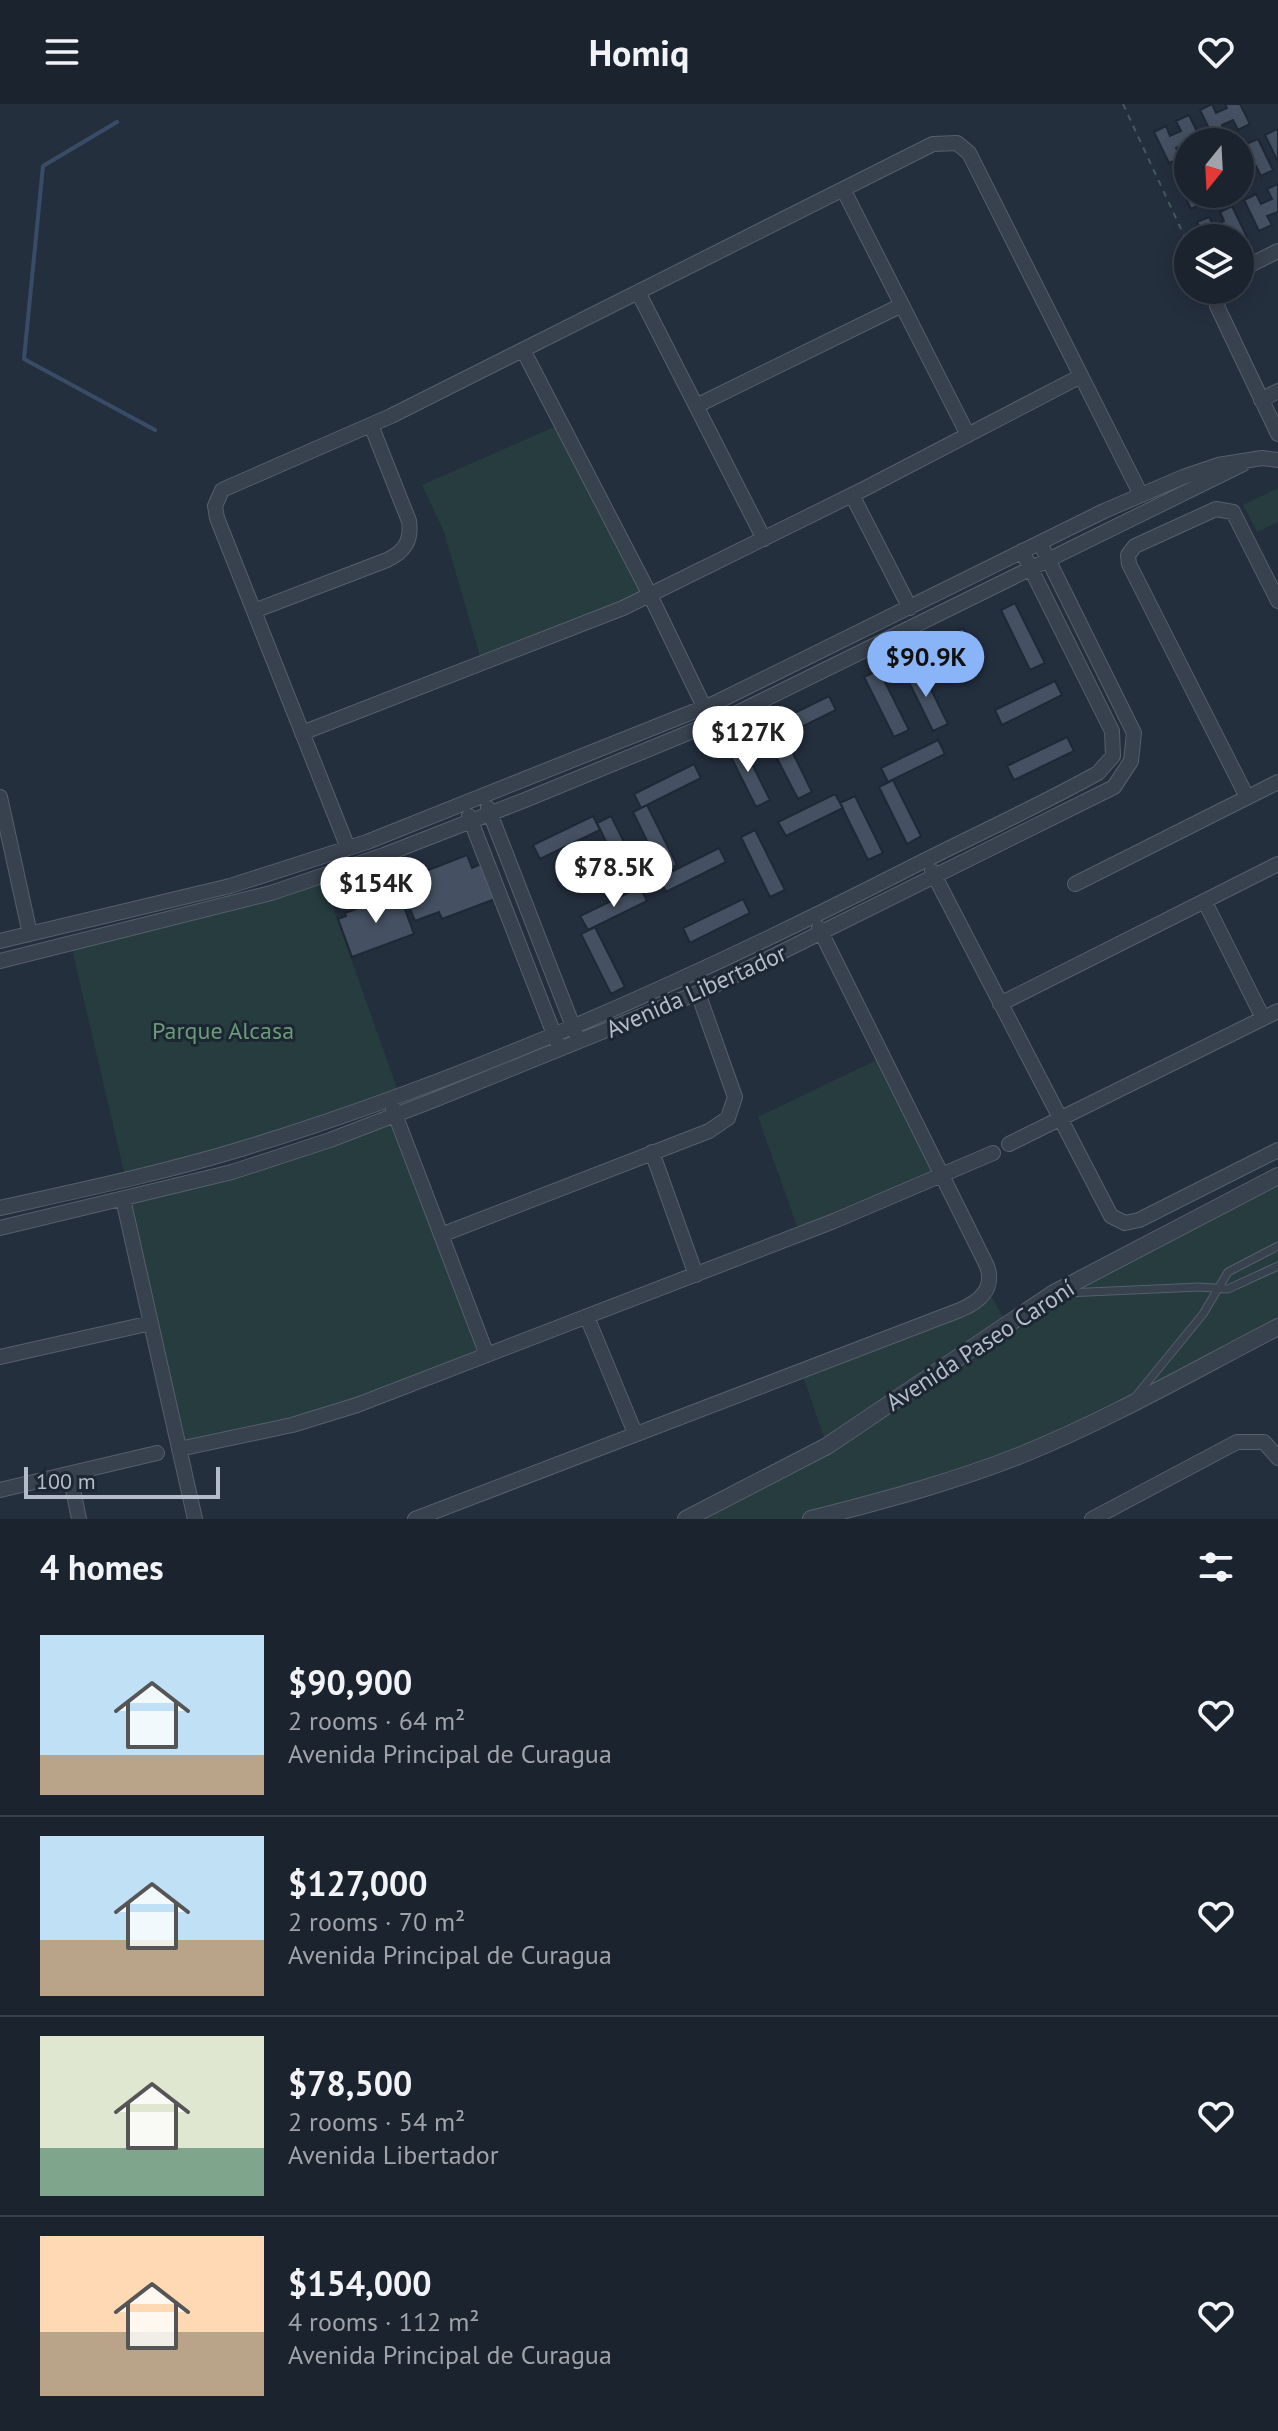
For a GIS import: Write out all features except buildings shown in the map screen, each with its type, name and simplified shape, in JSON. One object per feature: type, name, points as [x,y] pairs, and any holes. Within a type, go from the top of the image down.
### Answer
[{"type":"street","points":[[348,848],[217,518],[219,495],[233,483],[371,425],[933,144],[952,142],[969,153],[1141,495]]},
{"type":"street","points":[[843,189],[968,435]]},
{"type":"street","points":[[1254,263],[1278,251]]},
{"type":"street","points":[[638,292],[764,539]]},
{"type":"street","points":[[1218,304],[1278,434]]},
{"type":"street","points":[[696,406],[902,305]]},
{"type":"street","points":[[523,350],[650,595],[712,724]]},
{"type":"street","points":[[302,733],[587,623],[650,595],[1081,376]]},
{"type":"street","points":[[1261,400],[1278,391]]},
{"type":"street","points":[[254,611],[387,560],[408,542],[409,521],[371,425]]},
{"type":"street","points":[[0,961],[271,893],[364,863],[491,814],[712,724],[1252,460]]},
{"type":"street","points":[[0,941],[215,890],[348,848],[484,797],[705,708],[1141,495],[1209,467],[1252,460],[1278,460]]},
{"type":"street","points":[[852,495],[910,608]]},
{"type":"street","points":[[1247,797],[1129,564],[1128,555],[1135,546],[1216,509],[1227,508],[1233,512],[1278,601]]},
{"type":"street","name":"Avenida Libertador","points":[[0,1228],[261,1163],[395,1115],[698,993],[1104,793],[1122,779],[1131,761],[1135,742],[1129,722],[1040,543]]},
{"type":"street","name":"Avenida Libertador","points":[[0,1208],[215,1157],[389,1098],[554,1034],[704,970],[1084,781],[1106,767],[1113,756],[1112,731],[1022,551]]},
{"type":"street","points":[[1075,884],[1278,782]]},
{"type":"street","points":[[484,797],[579,1042]]},
{"type":"street","points":[[464,804],[560,1049]]},
{"type":"street","points":[[1,807],[30,934]]},
{"type":"street","points":[[926,860],[1107,1213],[1125,1223],[1145,1218],[1278,1150]]},
{"type":"street","points":[[1000,1004],[1278,864]]},
{"type":"street","points":[[1205,902],[1263,1018]]},
{"type":"street","points":[[415,1519],[960,1310],[981,1298],[989,1283],[989,1272],[813,917]]},
{"type":"street","points":[[441,1235],[718,1127],[728,1118],[734,1106],[733,1092],[698,993]]},
{"type":"street","points":[[1009,1144],[1278,1011]]},
{"type":"street","points":[[389,1098],[487,1355]]},
{"type":"street","points":[[652,1152],[696,1275]]},
{"type":"street","points":[[179,1449],[330,1414],[696,1275],[993,1153]]},
{"type":"street","name":"Avenida Paseo Caroní","points":[[686,1519],[827,1446],[1054,1293],[1278,1176]]},
{"type":"street","points":[[123,1199],[195,1519]]},
{"type":"street","points":[[587,1317],[635,1433]]},
{"type":"street","points":[[0,1357],[151,1323]]},
{"type":"street","points":[[811,1519],[968,1475],[1055,1441],[1278,1327]]},
{"type":"street","points":[[1092,1519],[1237,1442],[1264,1442],[1278,1458]]},
{"type":"street","points":[[0,1490],[157,1453]]},
{"type":"street","points":[[70,1474],[79,1519]]},
{"type":"lane","points":[[1130,1404],[1203,1314],[1228,1272],[1278,1246]]},
{"type":"lane","points":[[1054,1293],[1238,1287],[1278,1266]]},
{"type":"path","points":[[1123,104],[1179,224]]},
{"type":"green space","points":[[561,424],[650,595],[482,663],[444,532],[422,485]]},
{"type":"green space","points":[[1278,488],[1278,522],[1257,532],[1243,505]]},
{"type":"green space","name":"Parque Alcasa","points":[[322,877],[399,1094],[126,1180],[71,945]]},
{"type":"green space","points":[[883,1057],[942,1176],[800,1234],[758,1117]]},
{"type":"green space","points":[[395,1115],[487,1355],[357,1405],[179,1449],[123,1199]]},
{"type":"green space","points":[[1278,1176],[1278,1327],[1087,1426],[811,1519],[686,1519],[827,1446],[801,1370],[960,1310],[987,1289],[1006,1322]]},
{"type":"waterway","points":[[117,122],[43,166],[24,359],[155,430]]}]
